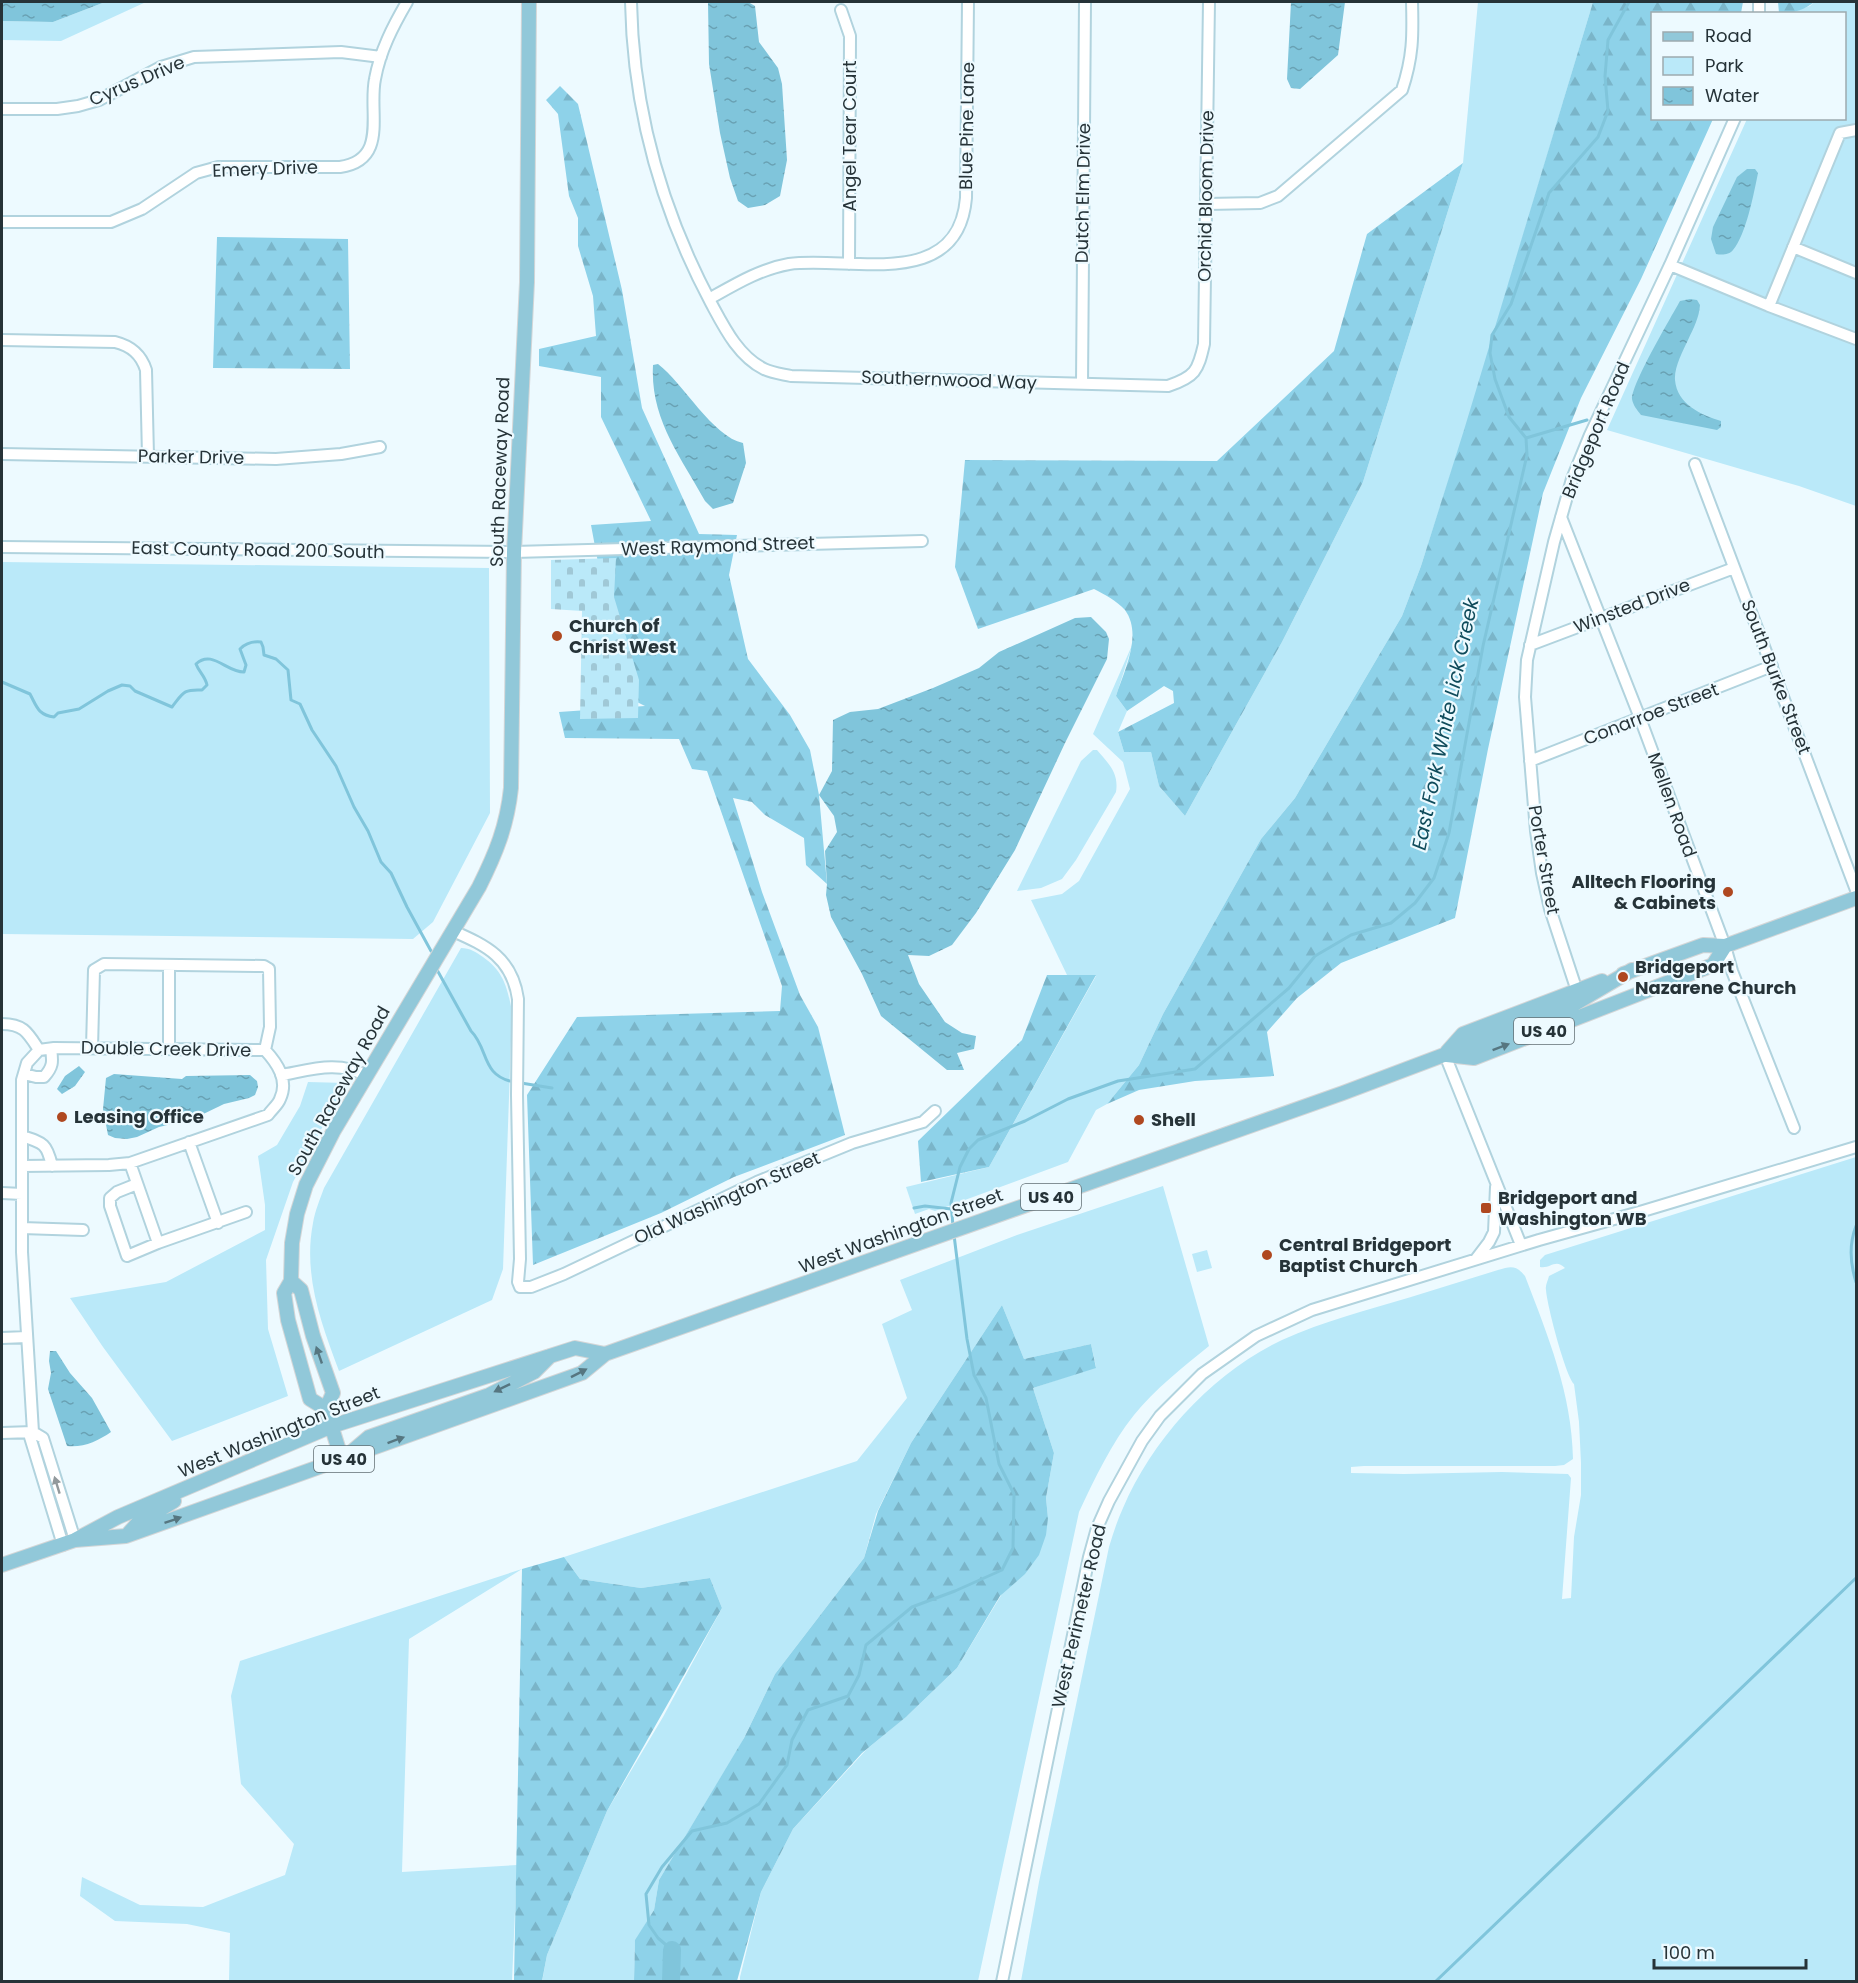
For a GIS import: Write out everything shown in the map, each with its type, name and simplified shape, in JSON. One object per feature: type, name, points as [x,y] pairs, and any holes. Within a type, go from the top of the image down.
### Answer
[{"type":"main road","name":"South Raceway Road","points":[[342,1460],[326,1409],[310,1399],[293,1341],[285,1293],[291,1281],[292,1243],[297,1214],[306,1185],[333,1132],[453,931],[494,857],[504,831],[512,788],[514,552],[526,282],[529,2]]},
{"type":"main road","name":"West Washington Street","points":[[69,1542],[126,1536],[342,1460],[582,1373],[605,1354],[1326,1100],[1445,1054],[1463,1034],[1632,970],[1703,945],[1725,946],[1857,898]]},
{"type":"main road","name":"West Washington Street","points":[[1445,1054],[1474,1058],[1631,998],[1713,965],[1725,946]]},
{"type":"main road","points":[[1445,1054],[1566,1009],[1632,970]]},
{"type":"main road","name":"South Raceway Road","points":[[291,1281],[302,1290],[313,1336],[333,1393],[326,1409]]},
{"type":"main road","name":"West Washington Street","points":[[2,1565],[69,1542],[118,1517],[332,1426],[575,1348],[605,1354]]},
{"type":"main road","points":[[342,1460],[369,1437],[489,1395],[534,1372],[550,1356]]},
{"type":"main road","points":[[126,1536],[138,1522],[166,1505],[200,1488],[306,1448],[332,1426]]},
{"type":"main road","points":[[126,1536],[124,1527],[126,1523],[150,1503]]},
{"type":"street","points":[[381,57],[390,32],[407,2]]},
{"type":"street","name":"Southernwood Way","points":[[631,2],[636,77],[651,155],[673,221],[691,265],[730,338],[750,360],[766,370],[791,376],[1168,386],[1182,381]]},
{"type":"street","name":"Blue Pine Lane","points":[[849,264],[908,264],[934,254],[946,244],[960,223],[965,204],[968,2]]},
{"type":"street","name":"Dutch Elm Drive","points":[[1082,384],[1085,2]]},
{"type":"street","name":"Orchid Bloom Drive","points":[[1182,381],[1199,366],[1204,344],[1209,2]]},
{"type":"street","points":[[1207,204],[1260,204],[1278,196],[1402,90],[1410,66],[1413,40],[1412,2]]},
{"type":"street","name":"Angel Tear Court","points":[[841,10],[850,36],[849,264]]},
{"type":"street","name":"Cyrus Drive","points":[[2,109],[57,109],[78,106],[99,100],[161,67],[194,57],[341,52],[381,57]]},
{"type":"street","name":"Emery Drive","points":[[2,222],[111,222],[141,209],[206,169],[238,165],[340,167],[350,165],[362,159],[373,141],[374,81],[381,57]]},
{"type":"street","name":"Bridgeport Road","points":[[1530,761],[1525,677],[1530,645],[1572,479],[1590,435],[1735,120]]},
{"type":"street","points":[[1769,306],[1840,133],[1857,130]]},
{"type":"street","points":[[1793,247],[1857,273]]},
{"type":"street","points":[[709,299],[744,279],[776,267],[803,263],[849,264]]},
{"type":"street","points":[[1670,265],[1857,339]]},
{"type":"street","points":[[2,340],[115,342],[131,348],[138,354],[146,370],[148,456]]},
{"type":"street","name":"Parker Drive","points":[[2,454],[276,459],[341,454],[380,447]]},
{"type":"street","name":"South Burke Street","points":[[1695,464],[1857,890]]},
{"type":"street","name":"Mellen Road","points":[[1561,517],[1640,718],[1725,946],[1732,971],[1794,1128]]},
{"type":"street","name":"West Raymond Street","points":[[514,552],[922,541]]},
{"type":"street","name":"East County Road 200 South","points":[[2,547],[514,552]]},
{"type":"street","name":"Winsted Drive","points":[[1530,645],[1734,568]]},
{"type":"street","name":"Conarroe Street","points":[[1530,761],[1772,666]]},
{"type":"street","name":"Porter Street","points":[[1530,761],[1536,831],[1545,890],[1577,991]]},
{"type":"street","name":"Old Washington Street","points":[[453,931],[489,948],[502,960],[513,977],[518,999],[520,1287],[531,1287],[564,1274],[757,1182],[852,1143],[923,1122],[934,1111]]},
{"type":"street","points":[[92,1048],[94,970],[104,964],[264,966],[269,969],[270,1027],[265,1050]]},
{"type":"street","points":[[169,965],[169,1049]]},
{"type":"street","points":[[2,1024],[13,1024],[26,1030],[39,1050],[27,1063],[22,1080],[22,1228],[33,1431],[30,1437],[69,1542]]},
{"type":"street","points":[[24,1074],[44,1077],[52,1069],[51,1048]]},
{"type":"street","name":"Double Creek Drive","points":[[39,1050],[92,1048],[265,1050],[278,1064],[281,1075]]},
{"type":"street","points":[[1445,1054],[1521,1245]]},
{"type":"street","points":[[22,1166],[130,1163],[268,1115],[280,1100],[283,1082],[281,1075],[345,1067],[366,1076]]},
{"type":"street","points":[[22,1136],[38,1141],[49,1150],[52,1166]]},
{"type":"street","points":[[189,1142],[218,1222]]},
{"type":"street","name":"West Perimeter Road","points":[[1002,1982],[1089,1557],[1097,1528],[1108,1501],[1142,1441],[1160,1416],[1194,1381],[1256,1336],[1312,1310],[1521,1245],[1857,1147]]},
{"type":"street","points":[[130,1163],[158,1243]]},
{"type":"street","points":[[1475,1260],[1494,1232],[1496,1181]]},
{"type":"street","points":[[137,1184],[117,1192],[110,1198],[110,1206],[127,1256],[246,1212]]},
{"type":"street","points":[[2,1193],[22,1194]]},
{"type":"street","points":[[22,1228],[83,1230]]},
{"type":"street","points":[[2,1338],[27,1337]]},
{"type":"street","points":[[2,1433],[33,1431],[43,1438],[69,1542]]},
{"type":"street","points":[[35,1455],[47,1452]]},
{"type":"green space","points":[[105,2],[146,2],[61,41],[2,40],[2,21],[53,22]]},
{"type":"green space","points":[[1478,2],[1593,2],[1467,423],[1421,566],[1402,616],[1295,798],[1261,839],[1163,1014],[1139,1065],[1107,1104],[1096,1110],[1068,1162],[935,1211],[929,1209],[915,1214],[906,1187],[989,1167],[1096,976],[1067,975],[1031,900],[1062,894],[1079,881],[1130,789],[1123,762],[1093,734],[1133,643],[1116,696],[1127,711],[1118,732],[1124,752],[1151,752],[1159,786],[1185,816],[1282,642],[1363,482],[1463,163]]},
{"type":"green space","points":[[1593,2],[1743,2],[1741,12],[1651,12],[1651,120],[1713,120],[1641,279],[1581,398],[1543,493],[1488,749],[1455,918],[1341,963],[1297,998],[1267,1032],[1274,1076],[1195,1081],[1139,1090],[1107,1104],[1139,1065],[1163,1014],[1261,839],[1295,798],[1402,616],[1421,566]]},
{"type":"green space","points":[[1778,2],[1814,2],[1793,12],[1779,12]]},
{"type":"green space","points":[[1814,2],[1856,2],[1856,506],[1799,486],[1607,430],[1747,120],[1846,120],[1846,12],[1792,12],[1810,6]]},
{"type":"green space","points":[[560,86],[578,104],[622,290],[642,408],[699,534],[737,535],[729,575],[748,659],[790,715],[810,750],[819,795],[827,884],[806,865],[804,838],[765,815],[752,802],[733,798],[762,892],[800,995],[818,1027],[845,1135],[734,1177],[661,1213],[533,1265],[527,1095],[577,1017],[780,1011],[782,986],[707,771],[692,769],[679,739],[565,738],[559,712],[645,706],[613,690],[605,600],[591,525],[651,521],[601,417],[601,377],[539,366],[539,349],[596,336],[593,296],[578,246],[578,218],[569,196],[558,114],[546,100]]},
{"type":"green space","points":[[1463,163],[1363,482],[1282,642],[1185,816],[1159,786],[1151,752],[1124,752],[1118,732],[1174,703],[1173,691],[1164,686],[1127,711],[1116,696],[1132,642],[1130,620],[1122,607],[1094,589],[978,629],[955,567],[965,460],[1217,461],[1334,351],[1367,234]]},
{"type":"green space","points":[[217,237],[348,239],[350,369],[213,368]]},
{"type":"green space","points":[[616,558],[614,597],[639,680],[638,718],[580,719],[582,611],[551,609],[551,560]]},
{"type":"green space","points":[[2,562],[489,568],[490,813],[433,922],[413,939],[2,934]]},
{"type":"green space","points":[[1093,750],[1097,750],[1112,769],[1116,779],[1116,792],[1076,860],[1062,879],[1041,888],[1017,891],[1081,761]]},
{"type":"green space","points":[[461,948],[475,952],[496,968],[506,987],[512,1011],[503,1269],[492,1300],[339,1371],[320,1317],[312,1280],[310,1261],[315,1214],[324,1188]]},
{"type":"green space","points":[[1047,975],[1096,975],[989,1167],[921,1182],[918,1141],[1022,1040]]},
{"type":"green space","points":[[308,1082],[346,1083],[293,1182],[266,1260],[268,1329],[288,1396],[172,1441],[70,1298],[166,1282],[265,1230],[265,1205],[258,1156],[277,1145],[300,1106]]},
{"type":"green space","points":[[1856,1157],[1856,1981],[1021,1981],[1039,1882],[1109,1547],[1115,1528],[1136,1482],[1151,1457],[1168,1433],[1209,1389],[1232,1370],[1257,1354],[1282,1340],[1314,1327],[1503,1269],[1516,1268],[1525,1276],[1557,1366],[1568,1411],[1573,1459],[1564,1465],[1555,1466],[1364,1466],[1351,1467],[1351,1473],[1568,1474],[1571,1478],[1562,1599],[1571,1598],[1574,1537],[1581,1495],[1579,1422],[1574,1384],[1557,1339],[1546,1288],[1549,1276],[1565,1268],[1558,1264],[1540,1267],[1540,1260],[1545,1255]]},
{"type":"green space","points":[[1163,1186],[1209,1346],[1160,1387],[1134,1415],[1111,1449],[1079,1512],[978,1981],[740,1982],[740,1977],[761,1892],[793,1829],[867,1749],[908,1715],[957,1668],[1048,1518],[1046,1498],[1054,1453],[1033,1388],[1096,1367],[1091,1344],[1024,1359],[1002,1305],[911,1443],[876,1514],[864,1558],[775,1674],[742,1742],[659,1880],[654,1910],[635,1941],[634,1981],[542,1982],[547,1955],[607,1811],[663,1717],[722,1608],[710,1578],[641,1588],[580,1579],[564,1557],[857,1461],[907,1398],[882,1324],[912,1310],[900,1280],[1017,1235]]},
{"type":"green space","points":[[1207,1250],[1212,1268],[1197,1272],[1192,1254]]},
{"type":"green space","points":[[1002,1305],[1024,1359],[1091,1344],[1096,1368],[1033,1388],[1054,1453],[1046,1498],[1048,1518],[1046,1535],[1039,1555],[1025,1574],[1000,1596],[957,1668],[906,1717],[862,1753],[793,1829],[761,1892],[737,1981],[634,1981],[635,1940],[654,1910],[659,1880],[744,1738],[775,1674],[864,1558],[878,1511],[911,1443]]},
{"type":"green space","points":[[564,1557],[580,1579],[641,1588],[710,1578],[722,1608],[607,1811],[547,1955],[542,1981],[514,1981],[522,1569]]},
{"type":"green space","points":[[522,1569],[409,1639],[402,1872],[517,1865],[512,1981],[229,1981],[230,1933],[187,1924],[115,1921],[80,1896],[82,1877],[140,1905],[203,1907],[285,1875],[294,1844],[241,1784],[231,1696],[240,1661]]},
{"type":"water","points":[[2,2],[105,2],[53,22],[2,21]]},
{"type":"water","points":[[708,2],[748,2],[755,6],[759,42],[778,68],[782,84],[787,160],[780,196],[765,205],[748,208],[738,201],[730,178],[709,64]]},
{"type":"water","points":[[1291,2],[1345,2],[1338,55],[1300,89],[1291,88],[1287,79]]},
{"type":"water","points":[[1747,169],[1755,169],[1758,173],[1746,224],[1738,243],[1731,252],[1716,254],[1711,239],[1713,227],[1737,177]]},
{"type":"water","points":[[1697,300],[1700,305],[1696,323],[1677,365],[1675,380],[1680,396],[1685,402],[1698,412],[1721,421],[1721,427],[1717,430],[1641,415],[1632,399],[1638,379],[1680,301]]},
{"type":"water","points":[[658,364],[721,431],[743,443],[746,463],[733,503],[713,509],[705,501],[677,453],[656,403],[653,365]]},
{"type":"water","points":[[1091,617],[1106,632],[1109,639],[1107,659],[1015,850],[976,913],[952,945],[929,956],[908,955],[919,984],[945,1022],[962,1033],[976,1036],[974,1049],[957,1053],[964,1070],[947,1070],[881,1016],[862,974],[831,917],[826,895],[825,851],[837,832],[834,816],[819,795],[832,771],[833,720],[850,712],[878,709],[933,688],[979,668],[999,652],[1075,618]]},
{"type":"water","points":[[79,1066],[85,1072],[75,1086],[62,1094],[57,1089],[65,1076]]},
{"type":"water","points":[[114,1074],[182,1079],[186,1076],[250,1075],[257,1081],[258,1087],[255,1095],[249,1098],[224,1104],[193,1119],[159,1127],[137,1137],[115,1138],[108,1135],[103,1109],[106,1078]]},
{"type":"water","points":[[50,1351],[56,1351],[70,1373],[92,1398],[111,1432],[90,1443],[67,1446],[48,1389],[51,1373]]},
{"type":"waterway","name":"East Fork White Lick Creek","points":[[953,1226],[951,1203],[960,1167],[969,1149],[978,1140],[1025,1121],[1068,1099],[1118,1081],[1195,1069],[1289,988],[1315,956],[1351,935],[1391,923],[1415,903],[1434,878],[1449,833],[1483,646],[1527,455],[1526,438],[1509,417],[1495,379],[1490,353],[1492,335],[1511,304],[1549,193],[1598,137],[1608,111],[1605,76],[1608,40],[1629,2]]},
{"type":"waterway","points":[[1526,438],[1587,420]]},
{"type":"waterway","points":[[2,682],[30,694],[41,712],[54,717],[58,713],[79,709],[122,685],[130,686],[135,691],[172,707],[184,693],[191,690],[202,690],[207,685],[196,664],[208,659],[244,672],[246,665],[240,649],[249,643],[261,642],[264,655],[276,659],[288,670],[291,700],[300,704],[312,730],[336,766],[381,862],[391,873],[431,951]]},
{"type":"waterway","points":[[436,968],[477,1038],[491,1068],[503,1079],[514,1082]]},
{"type":"waterway","points":[[521,1083],[552,1088]]},
{"type":"waterway","points":[[914,1208],[925,1206],[951,1209]]},
{"type":"waterway","points":[[1856,1226],[1851,1254],[1856,1282]]},
{"type":"waterway","name":"East Fork White Lick Creek","points":[[672,1950],[658,1938],[649,1925],[646,1894],[662,1867],[692,1831],[727,1823],[759,1804],[787,1765],[792,1740],[808,1710],[848,1696],[859,1675],[866,1645],[912,1607],[1002,1570],[1013,1548],[1014,1494],[999,1464],[986,1398],[974,1375],[967,1339],[954,1235]]},
{"type":"waterway","points":[[1435,1982],[1856,1578]]},
{"type":"waterway","name":"East Fork White Lick Creek","points":[[671,1982],[672,1950]]},
{"type":"place","name":"Church of Christ West","points":[[557,636]]},
{"type":"place","name":"Alltech Flooring & Cabinets","points":[[1728,892]]},
{"type":"place","name":"Bridgeport Nazarene Church","points":[[1623,977]]},
{"type":"place","name":"Leasing Office","points":[[62,1117]]},
{"type":"place","name":"Shell","points":[[1139,1120]]},
{"type":"place","name":"Bridgeport and Washington WB","points":[[1486,1208]]},
{"type":"place","name":"Central Bridgeport Baptist Church","points":[[1267,1255]]}]
